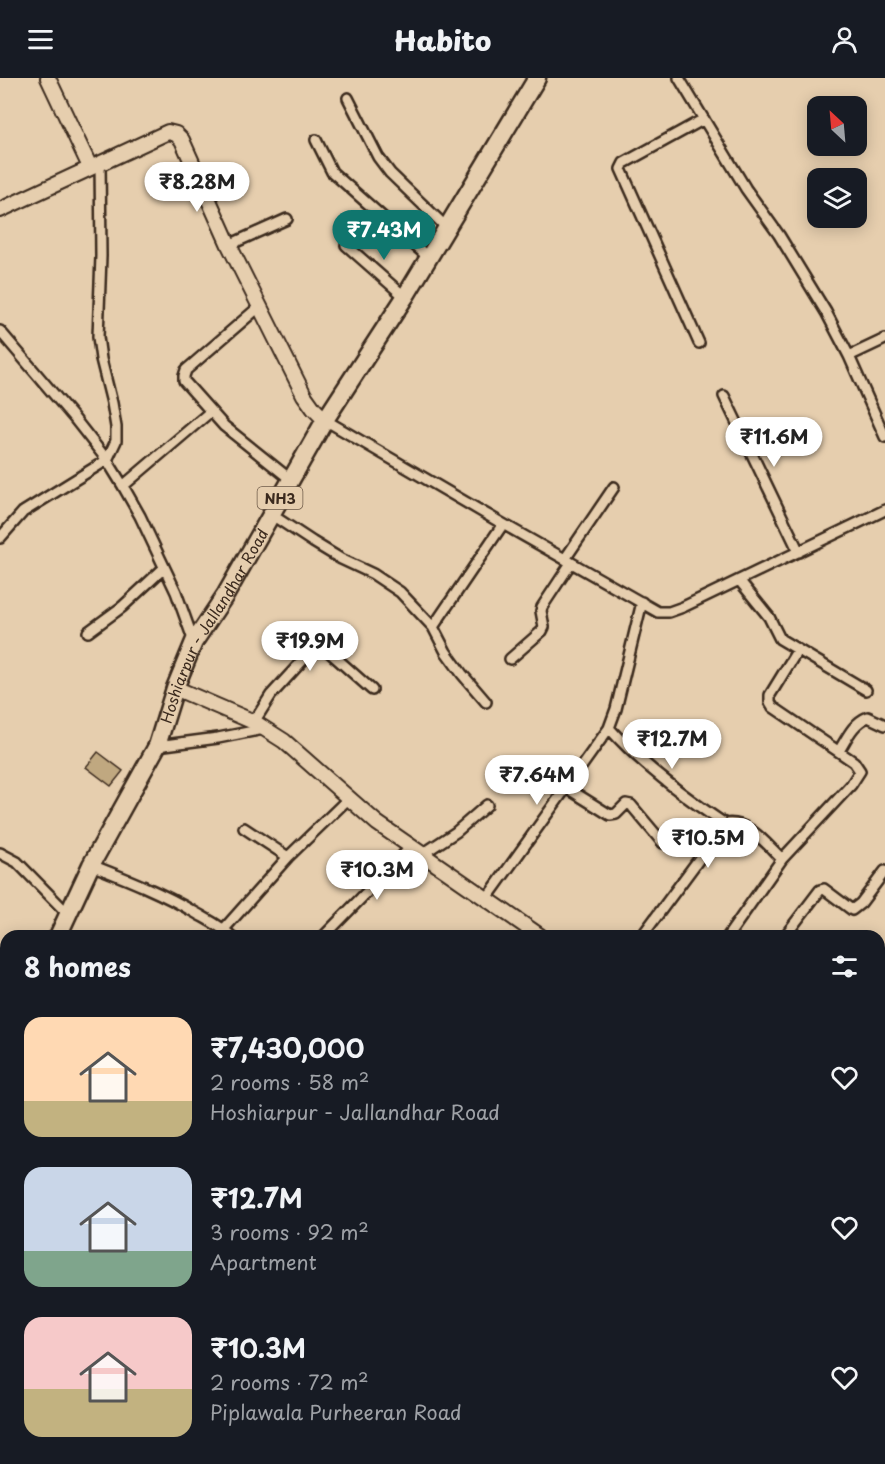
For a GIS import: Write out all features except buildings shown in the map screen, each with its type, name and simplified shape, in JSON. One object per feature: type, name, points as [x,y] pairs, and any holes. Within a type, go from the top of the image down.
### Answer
[{"type":"highway","name":"Hoshiarpur - Jallandhar Road","points":[[61,930],[91,866],[157,746],[175,688],[194,642],[226,594],[325,420],[405,297],[537,78]]},
{"type":"street","points":[[0,538],[23,512],[107,460],[116,441],[116,427],[98,337],[101,256],[95,164],[48,78]]},
{"type":"street","points":[[679,78],[746,189],[806,278],[849,356],[885,437]]},
{"type":"street","points":[[348,99],[384,165],[446,227]]},
{"type":"street","points":[[699,343],[621,169],[624,163],[704,119]]},
{"type":"street","points":[[0,210],[168,132],[176,134],[182,140],[229,245],[304,394],[325,420],[658,612],[669,612],[683,607],[885,510]]},
{"type":"street","points":[[316,140],[337,177],[428,257]]},
{"type":"street","points":[[229,245],[287,219]]},
{"type":"street","points":[[346,245],[405,297]]},
{"type":"street","points":[[260,306],[186,370],[184,381],[210,412],[290,479]]},
{"type":"street","points":[[0,332],[107,460],[140,516],[186,618],[194,642]]},
{"type":"street","points":[[849,356],[885,339]]},
{"type":"street","points":[[724,396],[799,552]]},
{"type":"street","points":[[123,486],[210,412]]},
{"type":"street","points":[[510,659],[542,631],[544,627],[542,607],[614,487]]},
{"type":"street","points":[[272,515],[341,559],[373,574],[400,592],[433,627],[451,660],[486,702]]},
{"type":"street","points":[[433,627],[503,524]]},
{"type":"street","points":[[88,632],[122,607],[164,568]]},
{"type":"street","points":[[739,580],[769,617],[777,636],[797,651],[866,690]]},
{"type":"street","points":[[487,898],[609,728],[616,709],[642,602]]},
{"type":"street","points":[[259,725],[271,695],[315,648],[321,647],[327,650],[372,690]]},
{"type":"street","points":[[732,930],[782,859],[858,776],[858,767],[839,751],[770,702],[770,695],[797,651]]},
{"type":"street","points":[[175,688],[259,725],[285,741],[348,799],[416,851],[532,930]]},
{"type":"street","points":[[839,751],[860,720],[868,717],[885,725]]},
{"type":"street","points":[[157,746],[218,738],[259,725]]},
{"type":"street","points":[[609,728],[642,762],[672,787],[724,824],[741,824],[749,828],[782,859]]},
{"type":"street","points":[[567,788],[610,815],[616,814],[626,804],[631,805],[663,843]]},
{"type":"street","points":[[230,930],[288,857],[348,799]]},
{"type":"street","points":[[330,930],[416,851],[463,827],[487,805]]},
{"type":"street","points":[[646,930],[724,824]]},
{"type":"street","points":[[244,828],[288,857]]},
{"type":"street","points":[[0,853],[17,862],[69,915]]},
{"type":"street","points":[[91,866],[142,885],[223,930]]},
{"type":"street","points":[[790,930],[820,890],[824,889],[852,910],[861,903],[885,871]]}]
